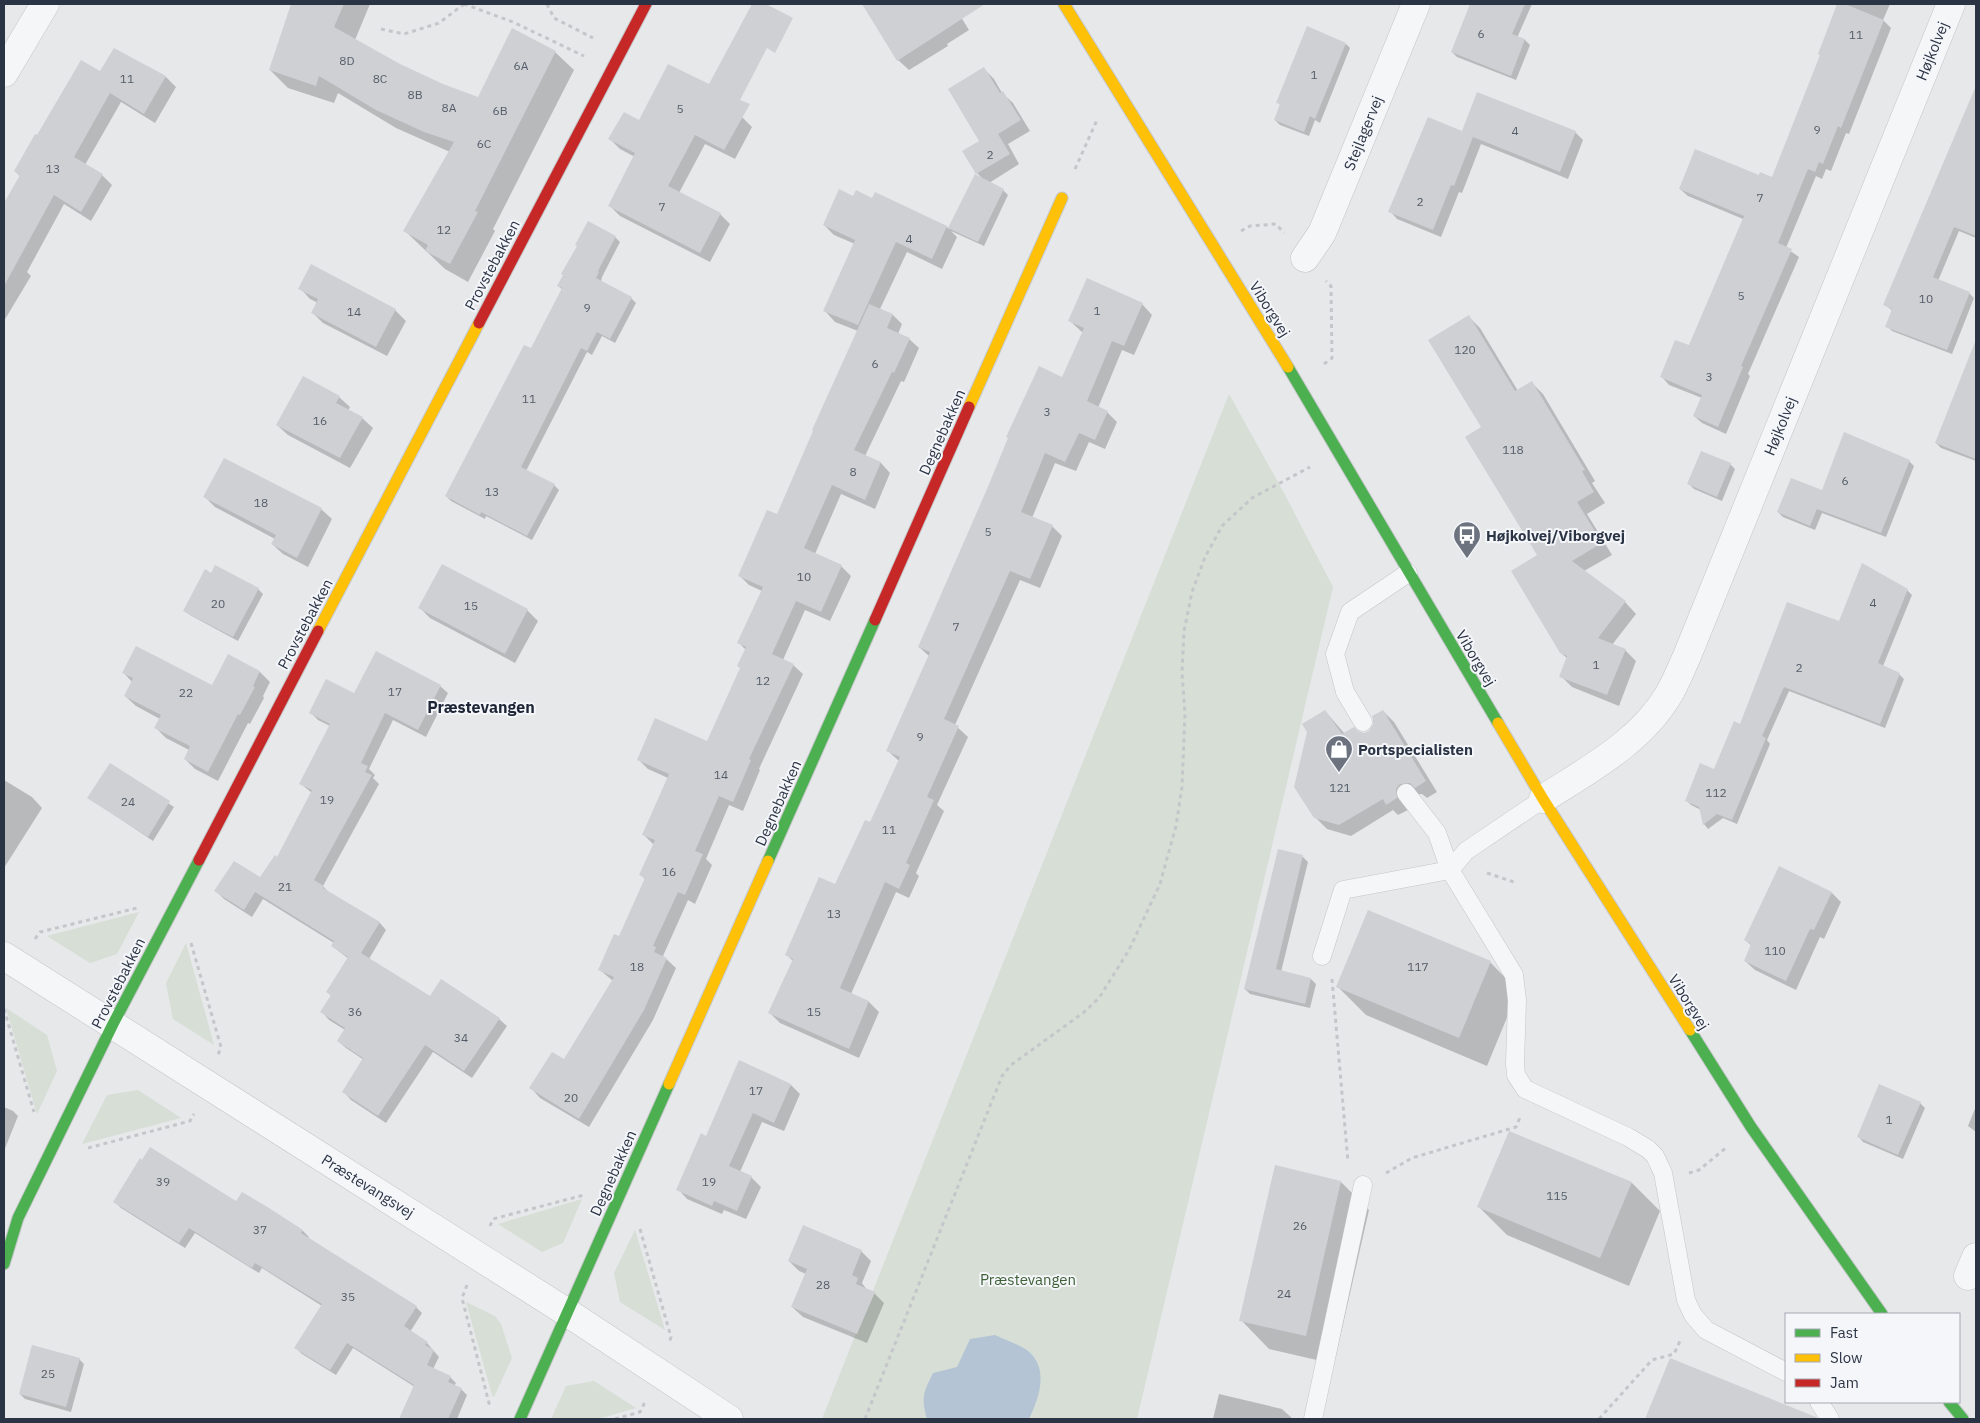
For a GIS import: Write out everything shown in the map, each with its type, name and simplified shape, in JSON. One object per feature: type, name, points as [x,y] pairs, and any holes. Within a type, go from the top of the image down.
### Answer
[{"type":"street","points":[[4,72],[45,4]]},
{"type":"street","name":"Provstebakken","points":[[4,1264],[18,1218],[113,1024],[646,4]]},
{"type":"street","name":"Viborgvej","points":[[1064,4],[1338,452],[1543,799],[1751,1128],[1881,1313]]},
{"type":"street","name":"Stejlagervej","points":[[1305,258],[1322,233],[1416,4]]},
{"type":"street","name":"Højkolvej","points":[[1543,799],[1612,754],[1647,723],[1669,695],[1691,647],[1951,4]]},
{"type":"street","name":"Degnebakken","points":[[520,1419],[1062,198]]},
{"type":"street","name":"Præstevangsvej","points":[[11,960],[568,1313],[729,1419]]},
{"type":"street","points":[[1950,1403],[1963,1419]]},
{"type":"lane","points":[[1363,722],[1345,692],[1335,654],[1350,612],[1408,573]]},
{"type":"lane","points":[[1406,793],[1437,833],[1450,870],[1514,976],[1517,1000],[1516,1075],[1525,1089],[1628,1136],[1655,1156],[1664,1179],[1686,1300],[1693,1315],[1706,1330],[1785,1371]]},
{"type":"lane","points":[[1322,956],[1343,890],[1450,870],[1466,851],[1543,799]]},
{"type":"lane","points":[[1313,1419],[1363,1185]]},
{"type":"lane","points":[[1820,1403],[1830,1419]]},
{"type":"path","points":[[381,29],[404,34],[439,23],[464,4],[512,22],[584,56]]},
{"type":"path","points":[[547,4],[554,18],[620,52]]},
{"type":"path","points":[[1062,198],[1113,83]]},
{"type":"path","points":[[865,1419],[1002,1076],[1011,1065],[1083,1013],[1099,998],[1128,950],[1160,884],[1176,826],[1182,787],[1184,631],[1192,592],[1205,557],[1222,526],[1252,498],[1338,452]]},
{"type":"path","points":[[1487,873],[1517,883]]},
{"type":"path","points":[[4,1009],[37,1123],[81,1150],[190,1121],[208,1084],[221,1047],[189,937],[139,908],[40,932],[11,960]]},
{"type":"path","points":[[1322,956],[1333,983],[1349,1175],[1363,1185],[1412,1158],[1516,1127],[1531,1092]]},
{"type":"path","points":[[1664,1179],[1699,1170],[1751,1128]]},
{"type":"path","points":[[1598,1419],[1652,1360],[1674,1354],[1693,1315]]},
{"type":"green space","name":"Præstevangen","points":[[1229,394],[1333,587],[1137,1419],[822,1419]]},
{"type":"green space","points":[[139,912],[117,954],[90,963],[47,936]]},
{"type":"green space","points":[[186,943],[214,1045],[173,1019],[166,983]]},
{"type":"green space","points":[[6,1008],[47,1035],[57,1071],[37,1114]]},
{"type":"green space","points":[[138,1090],[181,1118],[82,1144],[107,1095]]},
{"type":"green space","points":[[582,1199],[563,1243],[542,1252],[498,1224]]},
{"type":"green space","points":[[635,1230],[665,1330],[620,1302],[614,1273]]},
{"type":"green space","points":[[466,1302],[495,1316],[501,1324],[512,1358],[494,1397],[492,1395]]},
{"type":"green space","points":[[594,1381],[636,1408],[598,1419],[551,1419],[566,1386]]},
{"type":"water","points":[[995,1335],[1027,1350],[1034,1357],[1038,1365],[1040,1374],[1039,1393],[1029,1419],[927,1419],[924,1396],[933,1373],[957,1367],[970,1339]]},
{"type":"building","points":[[291,4],[344,4],[334,27],[400,64],[443,84],[478,97],[512,28],[556,51],[475,211],[478,212],[450,264],[425,251],[428,245],[403,231],[454,142],[424,132],[376,110],[319,76],[316,86],[269,70]]},
{"type":"building","points":[[752,4],[766,4],[793,18],[775,53],[767,48],[740,100],[750,104],[724,150],[695,135],[668,186],[721,213],[700,253],[608,206],[635,153],[608,139],[624,112],[639,120],[668,64],[709,84]]},
{"type":"building","points":[[862,4],[985,4],[897,61]]},
{"type":"building","points":[[1470,4],[1525,4],[1512,34],[1525,39],[1511,76],[1451,52]]},
{"type":"building","points":[[1837,4],[1845,4],[1884,20],[1841,128],[1838,126],[1823,164],[1819,162],[1815,172],[1808,169],[1778,243],[1792,249],[1741,366],[1743,367],[1718,427],[1693,416],[1702,395],[1660,377],[1675,340],[1689,345],[1744,216],[1679,189],[1695,149],[1759,175],[1760,172],[1772,177],[1820,55],[1818,54]]},
{"type":"building","points":[[1307,26],[1346,43],[1315,119],[1310,116],[1304,132],[1274,120],[1280,104],[1276,103]]},
{"type":"building","points":[[114,48],[166,76],[144,114],[110,93],[74,157],[103,174],[81,212],[54,195],[4,286],[4,203],[20,175],[14,171],[81,60],[100,71]]},
{"type":"building","points":[[984,67],[1000,93],[1003,91],[1021,120],[998,134],[1010,154],[976,174],[962,151],[979,141],[948,89]]},
{"type":"building","points":[[1975,88],[1976,236],[1954,227],[1933,277],[1970,292],[1947,350],[1885,327],[1892,309],[1883,305]]},
{"type":"building","points":[[1477,92],[1576,131],[1560,172],[1473,137],[1454,186],[1451,185],[1433,230],[1388,212],[1428,117],[1462,131]]},
{"type":"building","points":[[975,174],[1004,189],[978,242],[948,228]]},
{"type":"building","points":[[839,189],[853,196],[856,190],[872,198],[875,192],[947,226],[932,259],[896,242],[858,325],[823,311],[855,240],[823,225]]},
{"type":"building","points":[[588,221],[616,236],[596,278],[632,297],[610,339],[597,332],[587,351],[581,348],[521,467],[555,484],[527,536],[481,512],[480,515],[445,496],[524,345],[531,348],[562,288],[557,286],[563,275],[561,274],[577,246],[575,245]]},
{"type":"building","points":[[311,264],[396,309],[376,347],[311,313],[318,299],[298,289]]},
{"type":"building","points":[[1087,278],[1143,303],[1124,346],[1112,341],[1087,401],[1108,411],[1095,440],[1079,433],[1065,462],[1045,453],[1021,512],[1053,525],[1030,579],[1010,571],[944,719],[959,726],[927,797],[934,800],[906,863],[910,865],[899,889],[885,882],[840,988],[869,1001],[849,1049],[768,1013],[793,959],[785,955],[819,877],[835,884],[865,820],[870,822],[900,757],[886,751],[930,652],[918,647],[987,489],[1008,438],[1006,437],[1039,366],[1062,377],[1084,328],[1068,321]]},
{"type":"building","points":[[869,304],[893,314],[887,328],[910,338],[854,450],[881,462],[865,500],[832,485],[804,548],[842,565],[821,612],[796,601],[772,654],[794,664],[749,759],[751,760],[733,802],[719,796],[695,851],[703,854],[685,895],[678,892],[653,946],[656,947],[654,952],[667,958],[644,1010],[579,1119],[529,1088],[552,1052],[564,1059],[614,977],[598,970],[614,934],[619,936],[645,878],[639,875],[655,840],[642,835],[669,774],[637,760],[655,718],[707,741],[740,668],[737,666],[746,647],[737,643],[763,587],[738,576],[767,510],[777,514],[812,430]]},
{"type":"building","points":[[1469,315],[1515,391],[1532,381],[1585,470],[1582,471],[1594,492],[1577,502],[1602,543],[1572,561],[1626,601],[1598,638],[1626,649],[1607,695],[1559,677],[1567,656],[1560,653],[1511,571],[1537,555],[1465,437],[1481,427],[1428,340]]},
{"type":"building","points":[[1976,342],[1976,459],[1935,443]]},
{"type":"building","points":[[303,376],[340,396],[336,403],[363,417],[340,458],[276,425]]},
{"type":"building","points":[[1844,432],[1910,460],[1881,533],[1817,509],[1810,526],[1777,512],[1791,478],[1822,490]]},
{"type":"building","points":[[1701,451],[1731,463],[1717,497],[1687,484]]},
{"type":"building","points":[[224,458],[322,508],[297,558],[271,544],[276,535],[203,497]]},
{"type":"building","points":[[1862,563],[1908,589],[1878,663],[1900,673],[1880,724],[1784,687],[1762,736],[1766,738],[1732,820],[1717,814],[1703,825],[1699,807],[1685,801],[1700,763],[1714,769],[1734,721],[1740,724],[1787,602],[1839,621]]},
{"type":"building","points":[[442,564],[528,609],[505,654],[418,608]]},
{"type":"building","points":[[215,565],[259,588],[233,637],[183,611],[205,569],[211,573]]},
{"type":"building","points":[[136,646],[212,685],[228,654],[260,671],[253,686],[255,687],[240,715],[238,714],[208,772],[184,759],[190,746],[154,728],[161,715],[124,696],[133,678],[122,673]]},
{"type":"building","points":[[376,651],[441,685],[418,730],[385,713],[361,763],[368,766],[365,772],[372,775],[314,880],[324,886],[323,888],[380,922],[361,953],[430,996],[441,979],[500,1018],[464,1071],[425,1045],[378,1116],[342,1092],[363,1058],[337,1041],[345,1028],[320,1012],[331,995],[326,992],[348,957],[331,946],[334,941],[255,892],[244,910],[214,891],[234,861],[260,877],[275,855],[277,857],[312,790],[299,784],[330,724],[309,713],[326,679],[354,693]]},
{"type":"building","points":[[1325,710],[1342,734],[1354,727],[1364,733],[1369,731],[1374,722],[1372,716],[1383,710],[1426,781],[1415,788],[1410,783],[1400,784],[1396,789],[1397,798],[1386,805],[1383,799],[1339,825],[1314,818],[1294,787],[1307,732],[1302,724]]},
{"type":"building","points":[[110,763],[170,801],[148,837],[87,798]]},
{"type":"building","points":[[1278,849],[1303,855],[1276,969],[1311,978],[1305,1004],[1244,989]]},
{"type":"building","points":[[1779,866],[1832,892],[1814,930],[1810,929],[1786,981],[1744,961],[1751,944],[1744,940]]},
{"type":"building","points":[[1368,910],[1491,961],[1459,1038],[1336,987]]},
{"type":"building","points":[[739,1060],[791,1084],[774,1123],[753,1113],[729,1166],[752,1176],[737,1211],[714,1201],[712,1206],[676,1190],[701,1133],[706,1136]]},
{"type":"building","points":[[1879,1084],[1921,1102],[1898,1155],[1857,1137]]},
{"type":"building","points":[[1509,1131],[1632,1182],[1600,1258],[1477,1207]]},
{"type":"building","points":[[150,1147],[236,1201],[242,1192],[269,1208],[303,1230],[301,1233],[417,1306],[404,1326],[428,1342],[425,1345],[434,1350],[427,1365],[451,1376],[448,1382],[462,1388],[448,1419],[399,1419],[414,1385],[347,1343],[330,1370],[294,1348],[322,1304],[255,1263],[252,1268],[189,1228],[179,1243],[113,1202],[140,1158],[142,1160]]},
{"type":"building","points":[[1275,1165],[1341,1181],[1306,1336],[1239,1321]]},
{"type":"building","points":[[803,1225],[862,1250],[852,1275],[858,1278],[856,1284],[875,1292],[857,1334],[791,1307],[807,1269],[788,1261]]},
{"type":"building","points":[[32,1345],[80,1358],[66,1407],[19,1394]]},
{"type":"building","points":[[1670,1358],[1816,1417],[1818,1419],[1645,1419]]},
{"type":"traffic: fast","points":[[1288,367],[1498,723]]},
{"type":"traffic: fast","points":[[768,861],[875,620]]},
{"type":"traffic: fast","points":[[4,1264],[18,1218],[113,1024],[199,860]]},
{"type":"traffic: fast","points":[[1690,1030],[1751,1127],[1881,1313]]},
{"type":"traffic: fast","points":[[520,1419],[669,1084]]},
{"type":"traffic: fast","points":[[1950,1403],[1963,1419]]},
{"type":"traffic: slow","points":[[1064,4],[1288,367]]},
{"type":"traffic: slow","points":[[969,407],[1062,198]]},
{"type":"traffic: slow","points":[[318,631],[479,323]]},
{"type":"traffic: slow","points":[[1498,723],[1543,799],[1690,1030]]},
{"type":"traffic: slow","points":[[669,1084],[768,861]]},
{"type":"traffic: jam","points":[[479,323],[646,4]]},
{"type":"traffic: jam","points":[[875,620],[969,407]]},
{"type":"traffic: jam","points":[[199,860],[318,631]]},
{"type":"place","name":"Højkolvej/Viborgvej","points":[[1467,559]]},
{"type":"place","name":"Portspecialisten","points":[[1339,773]]},
{"type":"district","name":"Præstevangen","points":[[481,707]]}]
